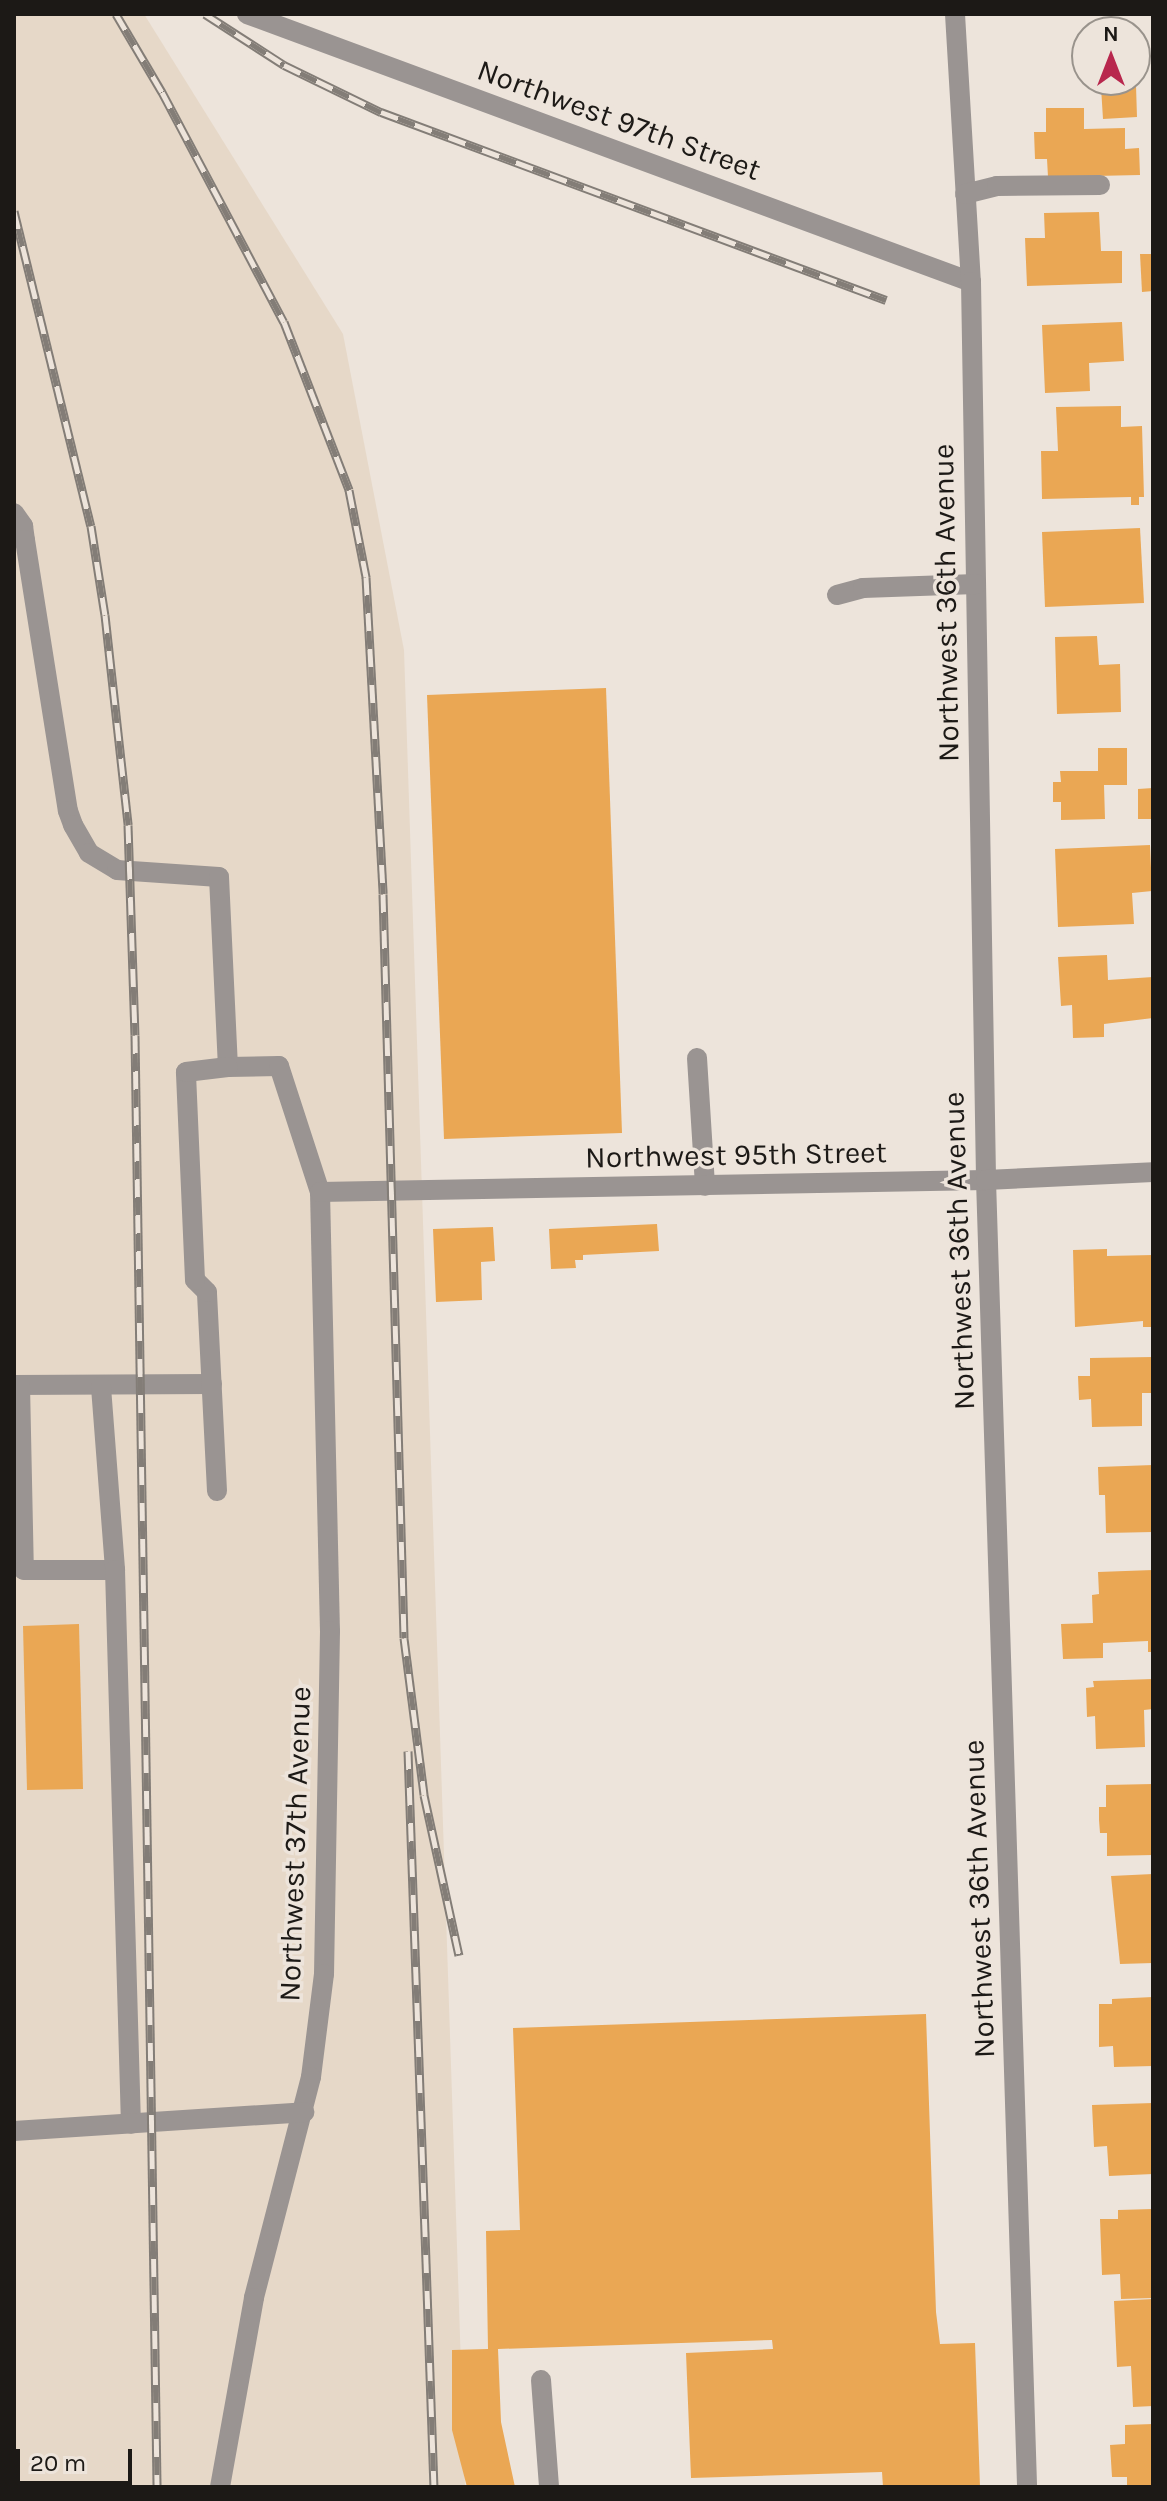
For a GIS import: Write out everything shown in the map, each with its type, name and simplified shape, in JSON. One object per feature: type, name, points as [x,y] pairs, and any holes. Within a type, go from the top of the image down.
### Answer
[{"type":"street","name":"Northwest 97th Street","points":[[247,14],[971,282]]},
{"type":"street","name":"Northwest 36th Avenue","points":[[955,14],[971,282],[986,1180],[1027,2487]]},
{"type":"street","points":[[965,194],[997,186],[1100,185]]},
{"type":"street","points":[[14,513],[23,526],[68,811],[80,840],[98,862],[117,870],[219,877],[228,1067],[186,1072],[195,1280],[207,1292],[217,1491]]},
{"type":"street","points":[[837,595],[863,588],[976,584]]},
{"type":"street","points":[[697,1058],[705,1186]]},
{"type":"street","name":"Northwest 37th Avenue","points":[[220,2487],[254,2298],[304,2112],[317,2040],[324,1974],[329,1755],[329,1515],[320,1192],[279,1066],[228,1067]]},
{"type":"street","name":"Northwest 95th Street","points":[[320,1192],[986,1180],[1153,1172]]},
{"type":"street","points":[[115,1570],[24,1570],[17,1385],[101,1387],[212,1384]]},
{"type":"street","points":[[101,1387],[115,1570],[131,2124]]},
{"type":"street","points":[[14,2131],[304,2112]]},
{"type":"street","points":[[541,2380],[549,2487]]},
{"type":"shaded area","points":[[14,14],[144,14],[343,334],[404,650],[465,2487],[14,2487]]},
{"type":"building","points":[[1102,96],[1136,96],[1137,117],[1103,119]]},
{"type":"building","points":[[1046,108],[1084,108],[1084,129],[1125,128],[1125,149],[1139,148],[1140,175],[1048,177],[1047,159],[1035,159],[1034,132],[1046,132]]},
{"type":"building","points":[[1099,212],[1101,251],[1122,251],[1122,283],[1027,286],[1025,238],[1045,238],[1044,213]]},
{"type":"building","points":[[1140,254],[1153,254],[1153,291],[1142,292]]},
{"type":"building","points":[[1122,322],[1124,361],[1089,363],[1090,391],[1045,393],[1042,325]]},
{"type":"building","points":[[1121,406],[1121,427],[1142,426],[1144,497],[1139,497],[1139,505],[1131,505],[1131,497],[1042,499],[1041,451],[1058,451],[1056,407]]},
{"type":"building","points":[[1140,528],[1144,603],[1045,607],[1042,532]]},
{"type":"building","points":[[1097,636],[1099,665],[1120,664],[1121,712],[1057,714],[1055,637]]},
{"type":"building","points":[[606,688],[622,1133],[444,1139],[427,695]]},
{"type":"building","points":[[1098,748],[1127,748],[1127,785],[1104,785],[1105,819],[1061,820],[1061,802],[1053,802],[1053,782],[1061,782],[1060,771],[1098,771]]},
{"type":"building","points":[[1153,788],[1153,819],[1138,819],[1138,789]]},
{"type":"building","points":[[1150,845],[1152,891],[1132,893],[1134,924],[1058,927],[1055,849]]},
{"type":"building","points":[[1107,955],[1108,980],[1153,977],[1153,1018],[1104,1024],[1104,1037],[1073,1038],[1072,1005],[1061,1006],[1058,957]]},
{"type":"building","points":[[657,1224],[659,1251],[583,1255],[583,1260],[575,1260],[576,1268],[551,1269],[549,1229]]},
{"type":"building","points":[[493,1227],[495,1261],[481,1262],[482,1300],[436,1302],[433,1229]]},
{"type":"building","points":[[1107,1249],[1107,1256],[1153,1255],[1153,1327],[1143,1327],[1143,1321],[1075,1327],[1073,1250]]},
{"type":"building","points":[[1153,1357],[1153,1393],[1142,1393],[1142,1426],[1092,1427],[1091,1399],[1079,1400],[1078,1376],[1090,1376],[1090,1358]]},
{"type":"building","points":[[1153,1465],[1153,1532],[1106,1533],[1105,1495],[1099,1495],[1098,1467]]},
{"type":"building","points":[[1153,1570],[1153,1652],[1148,1652],[1148,1641],[1103,1643],[1103,1658],[1063,1659],[1061,1624],[1093,1623],[1092,1595],[1099,1594],[1098,1572]]},
{"type":"building","points":[[79,1624],[83,1789],[27,1790],[23,1626]]},
{"type":"building","points":[[1153,1679],[1153,1709],[1144,1710],[1145,1747],[1096,1749],[1095,1716],[1087,1717],[1086,1688],[1094,1687],[1093,1681]]},
{"type":"building","points":[[1153,1784],[1153,1855],[1107,1856],[1107,1833],[1100,1833],[1099,1820],[1099,1807],[1106,1807],[1106,1785]]},
{"type":"building","points":[[1153,1874],[1153,1963],[1120,1964],[1111,1876]]},
{"type":"building","points":[[1153,1997],[1153,2066],[1114,2067],[1113,2046],[1099,2047],[1099,2004],[1112,2004],[1112,1999]]},
{"type":"building","points":[[926,2014],[936,2312],[940,2344],[975,2343],[980,2487],[883,2487],[882,2472],[691,2478],[686,2353],[773,2349],[772,2340],[498,2349],[501,2422],[515,2487],[467,2487],[452,2430],[452,2350],[488,2349],[486,2231],[520,2230],[513,2028]]},
{"type":"building","points":[[1153,2103],[1153,2174],[1109,2176],[1107,2146],[1094,2147],[1092,2105]]},
{"type":"building","points":[[1153,2209],[1153,2298],[1121,2299],[1120,2274],[1102,2275],[1100,2219],[1118,2219],[1118,2210]]},
{"type":"building","points":[[1153,2299],[1153,2406],[1133,2407],[1131,2366],[1117,2367],[1114,2301]]},
{"type":"building","points":[[1153,2424],[1153,2487],[1127,2487],[1127,2477],[1112,2477],[1110,2445],[1125,2444],[1125,2425]]},
{"type":"railway","points":[[116,14],[162,92],[284,322],[349,490],[366,577],[383,894],[404,1638],[424,1795],[459,1955]]},
{"type":"railway","points":[[205,14],[284,65],[381,112],[886,300]]},
{"type":"railway","points":[[14,211],[91,526],[105,615],[128,825],[135,1035],[157,2487]]},
{"type":"railway","points":[[408,1751],[434,2487]]}]
